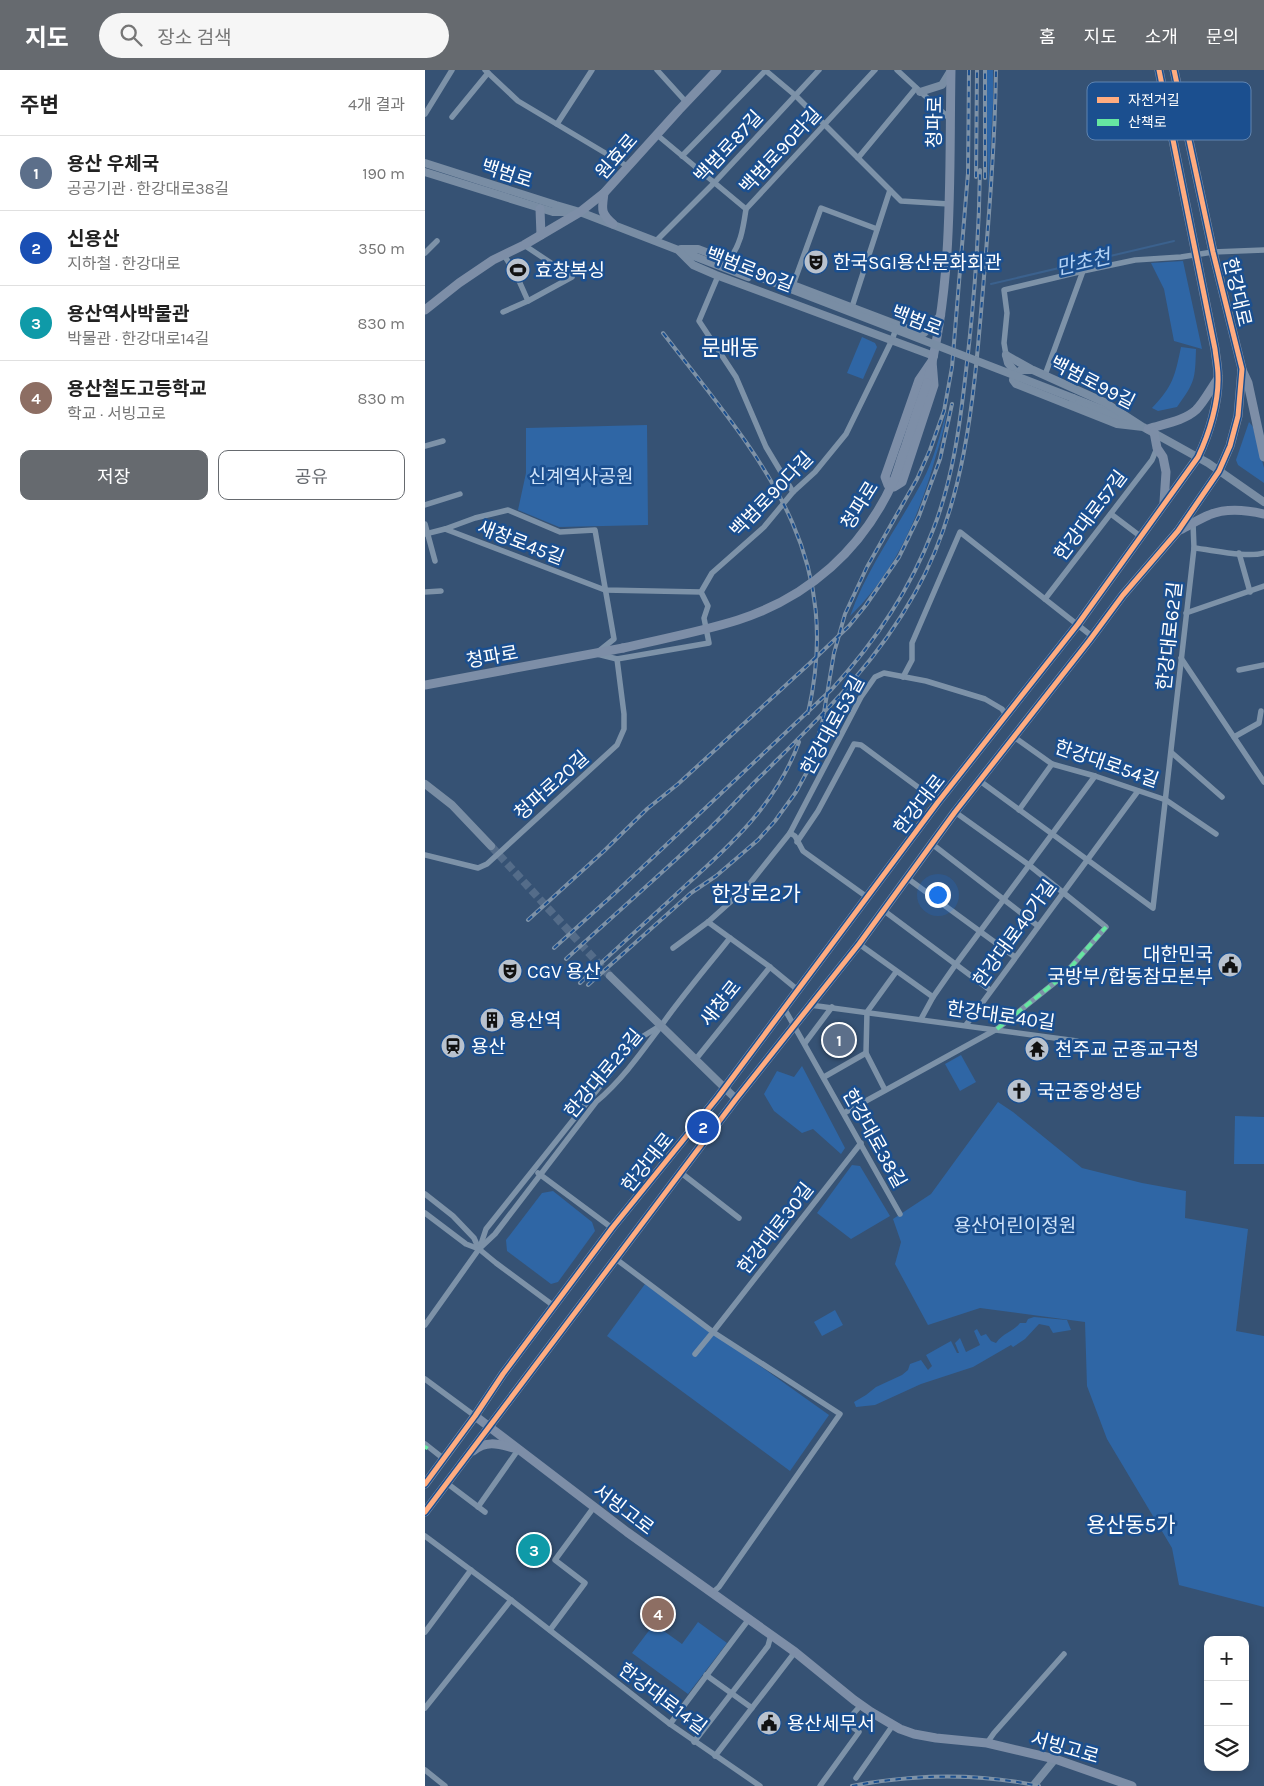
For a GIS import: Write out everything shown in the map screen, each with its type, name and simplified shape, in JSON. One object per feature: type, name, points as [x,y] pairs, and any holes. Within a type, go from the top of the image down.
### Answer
[{"type":"main road","name":"원효로","points":[[425,310],[459,282],[493,260],[524,245],[580,212],[604,194],[656,134],[717,70]]},
{"type":"main road","points":[[918,90],[942,85],[951,70]]},
{"type":"main road","name":"청파로","points":[[425,685],[595,654],[740,620],[787,599],[826,573],[859,539],[877,513],[894,479],[927,383],[933,359],[941,314],[948,246],[951,70]]},
{"type":"main road","name":"한강대로","points":[[425,1484],[553,1306],[612,1228],[725,1088],[938,802],[1078,624],[1198,457],[1207,439],[1218,378],[1215,349],[1173,140]]},
{"type":"main road","name":"한강대로","points":[[425,1512],[448,1484],[489,1426],[680,1172],[794,1024],[859,944],[955,812],[1093,637],[1123,595],[1178,531],[1219,471],[1230,446],[1238,416],[1242,370],[1213,252],[1189,140]]},
{"type":"main road","name":"백범로","points":[[425,163],[537,205]]},
{"type":"main road","name":"백범로","points":[[425,172],[537,205],[580,212],[1072,399],[1148,429],[1198,457],[1264,502]]},
{"type":"main road","points":[[604,194],[604,217],[613,224]]},
{"type":"main road","points":[[537,205],[541,235]]},
{"type":"main road","name":"백범로90길","points":[[677,249],[698,249],[897,325],[924,333],[941,314]]},
{"type":"main road","name":"백범로90길","points":[[677,249],[693,265],[718,276],[892,340],[933,359]]},
{"type":"main road","points":[[1005,355],[1027,365],[1033,370]]},
{"type":"main road","points":[[1005,355],[1008,363],[1016,373]]},
{"type":"main road","points":[[933,359],[934,385],[902,482],[894,487],[888,485],[885,477],[919,380],[933,359]]},
{"type":"main road","name":"백범로99길","points":[[1021,370],[1033,370],[1049,376],[1106,403],[1148,429],[1117,424],[1016,384],[1013,377],[1021,370]]},
{"type":"main road","points":[[1242,370],[1248,383],[1264,457]]},
{"type":"main road","points":[[1043,395],[1041,390],[1043,382],[1049,376]]},
{"type":"main road","points":[[1164,503],[1166,472],[1163,457],[1148,429],[1183,418],[1195,411],[1218,378]]},
{"type":"main road","points":[[1178,531],[1210,514],[1224,511],[1242,510],[1264,514]]},
{"type":"main road","points":[[425,784],[452,804],[491,846]]},
{"type":"main road","points":[[610,976],[736,1099]]},
{"type":"main road","name":"서빙고로","points":[[475,1416],[594,1506],[795,1652],[861,1705],[893,1725],[914,1734],[987,1743],[1055,1759],[1132,1786]]},
{"type":"main road","points":[[466,1458],[478,1447],[491,1443],[517,1449]]},
{"type":"main road","points":[[1033,1786],[1055,1759]]},
{"type":"street","points":[[425,114],[452,70]]},
{"type":"street","points":[[557,124],[592,70]]},
{"type":"street","points":[[657,70],[686,102]]},
{"type":"street","points":[[662,75],[667,70]]},
{"type":"street","points":[[683,156],[766,70],[796,96],[901,201],[949,204]]},
{"type":"street","name":"백범로87길","points":[[657,240],[714,183],[819,70]]},
{"type":"street","name":"백범로90라길","points":[[728,261],[736,252],[743,234],[745,209],[875,70]]},
{"type":"street","points":[[897,70],[950,119]]},
{"type":"street","points":[[452,117],[487,71],[518,101],[627,166]]},
{"type":"street","points":[[858,158],[918,90]]},
{"type":"street","points":[[656,134],[745,209]]},
{"type":"street","points":[[852,308],[890,190]]},
{"type":"street","points":[[793,285],[821,208],[877,229]]},
{"type":"street","points":[[425,253],[437,241]]},
{"type":"street","points":[[503,312],[528,302],[572,276],[524,245]]},
{"type":"street","points":[[1005,355],[1004,343],[1007,314],[1004,290],[1135,260],[1181,258],[1213,252],[1264,250]]},
{"type":"street","points":[[504,255],[516,274],[528,302]]},
{"type":"street","points":[[1049,376],[1083,272]]},
{"type":"street","points":[[718,276],[699,321],[736,377],[766,446],[793,492]]},
{"type":"street","name":"백범로90다길","points":[[701,592],[712,573],[764,527],[793,492],[815,472],[846,434],[892,340],[897,325]]},
{"type":"street","points":[[425,446],[443,441]]},
{"type":"street","name":"한강대로57길","points":[[1045,599],[1152,460],[1157,448]]},
{"type":"street","points":[[425,505],[460,494]]},
{"type":"street","name":"청파로","points":[[445,529],[475,518],[508,510],[560,532],[595,530],[614,639],[595,654]]},
{"type":"street","points":[[1111,514],[1140,536]]},
{"type":"street","name":"한강대로62길","points":[[1087,860],[1153,908],[1194,548],[1193,523]]},
{"type":"street","points":[[425,524],[426,534],[435,561]]},
{"type":"street","points":[[426,534],[445,529]]},
{"type":"street","name":"새창로45길","points":[[445,529],[605,590]]},
{"type":"street","points":[[903,677],[912,660],[912,643],[960,532],[1093,637]]},
{"type":"street","points":[[1194,548],[1239,553],[1264,553]]},
{"type":"street","points":[[1239,553],[1250,592]]},
{"type":"street","points":[[1186,614],[1264,586]]},
{"type":"street","points":[[595,654],[617,659],[709,643],[704,618],[707,606],[701,592],[605,590]]},
{"type":"street","points":[[425,592],[441,591]]},
{"type":"street","points":[[1181,658],[1264,782]]},
{"type":"street","name":"청파로20길","points":[[425,855],[478,868],[487,864],[617,745],[624,729],[617,659]]},
{"type":"street","points":[[1239,670],[1264,665]]},
{"type":"street","name":"한강대로53길","points":[[673,948],[708,922],[747,887],[790,832],[861,698],[875,677],[885,673],[926,681],[985,699],[1007,714]]},
{"type":"street","points":[[1234,737],[1259,723],[1261,711]]},
{"type":"street","name":"한강대로54길","points":[[1014,737],[1052,764],[1095,776],[1166,800]]},
{"type":"street","points":[[797,842],[818,811],[854,744],[861,745],[938,802]]},
{"type":"street","points":[[1172,753],[1221,797]]},
{"type":"street","points":[[1019,810],[1052,764]]},
{"type":"street","name":"한강대로40길","points":[[921,1019],[955,964],[1095,776]]},
{"type":"street","points":[[980,781],[1087,860]]},
{"type":"street","name":"한강대로40가길","points":[[966,1025],[1138,791]]},
{"type":"street","points":[[1166,800],[1216,834]]},
{"type":"street","points":[[844,1113],[997,1029],[1063,976],[1106,926],[1029,865],[955,812]]},
{"type":"street","points":[[790,832],[795,836],[803,851],[867,898]]},
{"type":"street","points":[[933,844],[1038,926]]},
{"type":"street","points":[[907,878],[1015,957]]},
{"type":"street","points":[[883,910],[990,990]]},
{"type":"street","points":[[708,922],[798,990]]},
{"type":"street","name":"새창로","points":[[661,1026],[730,938]]},
{"type":"street","points":[[859,944],[933,997]]},
{"type":"street","name":"새창로","points":[[696,1060],[770,967]]},
{"type":"street","points":[[885,1090],[866,1053],[867,1012],[896,972]]},
{"type":"street","name":"한강대로40길","points":[[810,1004],[1077,1041]]},
{"type":"street","points":[[805,1043],[832,1007]]},
{"type":"street","name":"한강대로38길","points":[[784,1008],[900,1214]]},
{"type":"street","name":"한강대로23길","points":[[479,1249],[486,1229],[591,1095],[637,1040],[661,1026]]},
{"type":"street","name":"한강대로23길","points":[[425,1325],[479,1249],[495,1234],[596,1102],[615,1086],[644,1051],[661,1026]]},
{"type":"street","name":"한강대로38길","points":[[824,1077],[866,1053]]},
{"type":"street","name":"한강대로30길","points":[[695,1354],[861,1143]]},
{"type":"street","points":[[534,1170],[612,1228]]},
{"type":"street","points":[[680,1172],[739,1218]]},
{"type":"street","points":[[425,1194],[453,1216],[474,1238],[479,1249]]},
{"type":"street","points":[[425,1213],[466,1244],[479,1249],[496,1264],[553,1306]]},
{"type":"street","points":[[616,1259],[713,1332],[840,1414],[719,1586],[712,1593]]},
{"type":"street","points":[[425,1379],[475,1416]]},
{"type":"street","points":[[426,1446],[444,1459]]},
{"type":"street","points":[[478,1507],[517,1449]]},
{"type":"street","points":[[448,1484],[485,1512]]},
{"type":"street","points":[[550,1630],[585,1583],[555,1560],[594,1506]]},
{"type":"street","name":"한강대로14길","points":[[425,1536],[694,1742],[760,1786]]},
{"type":"street","points":[[425,1632],[471,1570]]},
{"type":"street","points":[[425,1708],[511,1600]]},
{"type":"street","points":[[670,1724],[749,1619]]},
{"type":"street","points":[[694,1742],[767,1646],[771,1635]]},
{"type":"street","points":[[715,1756],[795,1652]]},
{"type":"street","name":"서빙고로","points":[[987,1743],[1064,1654]]},
{"type":"street","points":[[706,1675],[752,1708]]},
{"type":"street","points":[[425,1696],[431,1701]]},
{"type":"street","points":[[820,1786],[859,1732],[846,1722],[861,1705]]},
{"type":"street","points":[[856,1778],[893,1725]]},
{"type":"street","points":[[425,1770],[445,1786]]},
{"type":"green space","points":[[986,70],[993,70],[988,192]]},
{"type":"green space","points":[[1183,261],[1202,349],[1174,341],[1164,289],[1151,263]]},
{"type":"green space","points":[[862,337],[875,343],[877,347],[863,379],[847,373]]},
{"type":"green space","points":[[1181,347],[1196,349],[1195,368],[1191,386],[1177,407],[1158,411],[1152,408],[1169,387],[1177,366]]},
{"type":"green space","points":[[947,410],[929,481],[913,523],[903,544],[880,582],[850,616],[874,564],[926,474]]},
{"type":"green space","points":[[1249,422],[1253,427],[1264,468],[1264,483],[1238,465],[1236,460]]},
{"type":"green space","name":"신계역사공원","points":[[647,425],[648,525],[559,527],[518,510],[526,473],[526,428]]},
{"type":"green space","points":[[961,1055],[976,1082],[960,1091],[945,1064]]},
{"type":"green space","points":[[802,1066],[845,1148],[841,1154],[813,1129],[802,1133],[774,1111],[764,1094],[777,1071],[794,1077]]},
{"type":"green space","name":"용산어린이정원","points":[[998,1102],[1082,1168],[1142,1183],[1186,1191],[1185,1218],[1248,1229],[1236,1331],[1264,1336],[1264,1607],[1179,1585],[1172,1548],[1107,1439],[1087,1386],[1085,1322],[980,1308],[928,1325],[895,1264],[901,1242],[893,1219],[931,1194]]},
{"type":"green space","points":[[1235,1116],[1264,1117],[1264,1164],[1234,1164]]},
{"type":"green space","points":[[852,1165],[860,1166],[890,1216],[851,1239],[817,1213]]},
{"type":"green space","points":[[553,1191],[592,1222],[595,1231],[558,1282],[551,1284],[507,1251],[506,1240],[542,1193]]},
{"type":"green space","points":[[645,1284],[829,1415],[790,1471],[607,1336]]},
{"type":"green space","points":[[835,1310],[843,1325],[822,1336],[814,1322]]},
{"type":"green space","points":[[1034,1317],[1067,1320],[1071,1330],[1053,1333],[1049,1326],[1039,1324],[1025,1339],[1013,1347],[1011,1345],[973,1367],[921,1384],[875,1405],[856,1407],[854,1402],[876,1387],[902,1375],[908,1370],[910,1364],[921,1360],[928,1370],[932,1366],[926,1355],[951,1341],[957,1353],[959,1353],[955,1343],[960,1338],[966,1352],[980,1345],[974,1331],[977,1329],[981,1336],[986,1334],[991,1341],[996,1343],[1002,1336],[1020,1323],[1026,1323],[1028,1319]]},
{"type":"green space","points":[[698,1622],[727,1643],[688,1694],[632,1653],[654,1624],[682,1644]]},
{"type":"waterway","name":"만초천","points":[[991,284],[1174,241]]},
{"type":"tunnel","points":[[491,846],[610,976]]},
{"type":"railway","points":[[588,985],[691,893],[716,876],[758,840],[775,821],[796,792],[808,770],[822,724],[834,653],[845,614],[867,567],[917,479],[944,411],[952,367],[968,173],[969,70]]},
{"type":"railway","points":[[976,177],[977,70]]},
{"type":"railway","points":[[985,70],[985,178]]},
{"type":"railway","points":[[566,959],[709,829],[846,689],[865,667],[899,619],[915,593],[932,558],[957,484],[971,407],[980,328],[989,207],[996,70]]},
{"type":"railway","points":[[554,948],[832,689],[877,634],[914,574],[940,511],[955,451],[964,391],[974,296],[980,170]]},
{"type":"railway","points":[[663,333],[731,421],[760,463],[785,507],[804,552],[815,601],[817,654],[808,713]]},
{"type":"railway","points":[[528,920],[849,626],[899,557],[919,516],[940,459],[952,404]]},
{"type":"railway","points":[[580,983],[719,855],[751,822],[778,784],[790,764],[799,742]]},
{"type":"railway","points":[[852,1786],[922,1777],[969,1777],[1039,1786]]},
{"type":"marked path","points":[[997,1029],[1063,976],[1106,927]]},
{"type":"cycle path","points":[[1159,70],[1161,82]]},
{"type":"cycle path","points":[[1174,70],[1177,82]]},
{"type":"cycle path","points":[[425,1484],[503,1374],[612,1228],[718,1097],[938,802],[1078,624],[1198,457],[1215,407],[1218,369],[1173,140]]},
{"type":"cycle path","points":[[425,1512],[736,1099],[859,944],[955,812],[1123,595],[1178,531],[1219,471],[1230,446],[1238,416],[1242,369],[1213,252],[1189,140]]},
{"type":"place","name":"한국SGI용산문화회관","points":[[816,262]]},
{"type":"place","name":"효창복싱","points":[[518,270]]},
{"type":"place","name":"대한민국 국방부/합동참모본부","points":[[1230,965]]},
{"type":"place","name":"CGV 용산","points":[[510,971]]},
{"type":"place","name":"용산역","points":[[492,1020]]},
{"type":"place","name":"용산 우체국","points":[[839,1040]]},
{"type":"place","name":"용산","points":[[453,1046]]},
{"type":"place","name":"천주교 군종교구청","points":[[1037,1049]]},
{"type":"place","name":"국군중앙성당","points":[[1019,1091]]},
{"type":"place","name":"신용산","points":[[703,1127]]},
{"type":"place","name":"용산역사박물관","points":[[534,1550]]},
{"type":"place","name":"용산철도고등학교","points":[[658,1614]]},
{"type":"place","name":"용산세무서","points":[[769,1723]]},
{"type":"district","name":"문배동","points":[[730,348]]},
{"type":"district","name":"한강로2가","points":[[756,894]]},
{"type":"district","name":"용산동5가","points":[[1131,1525]]}]
